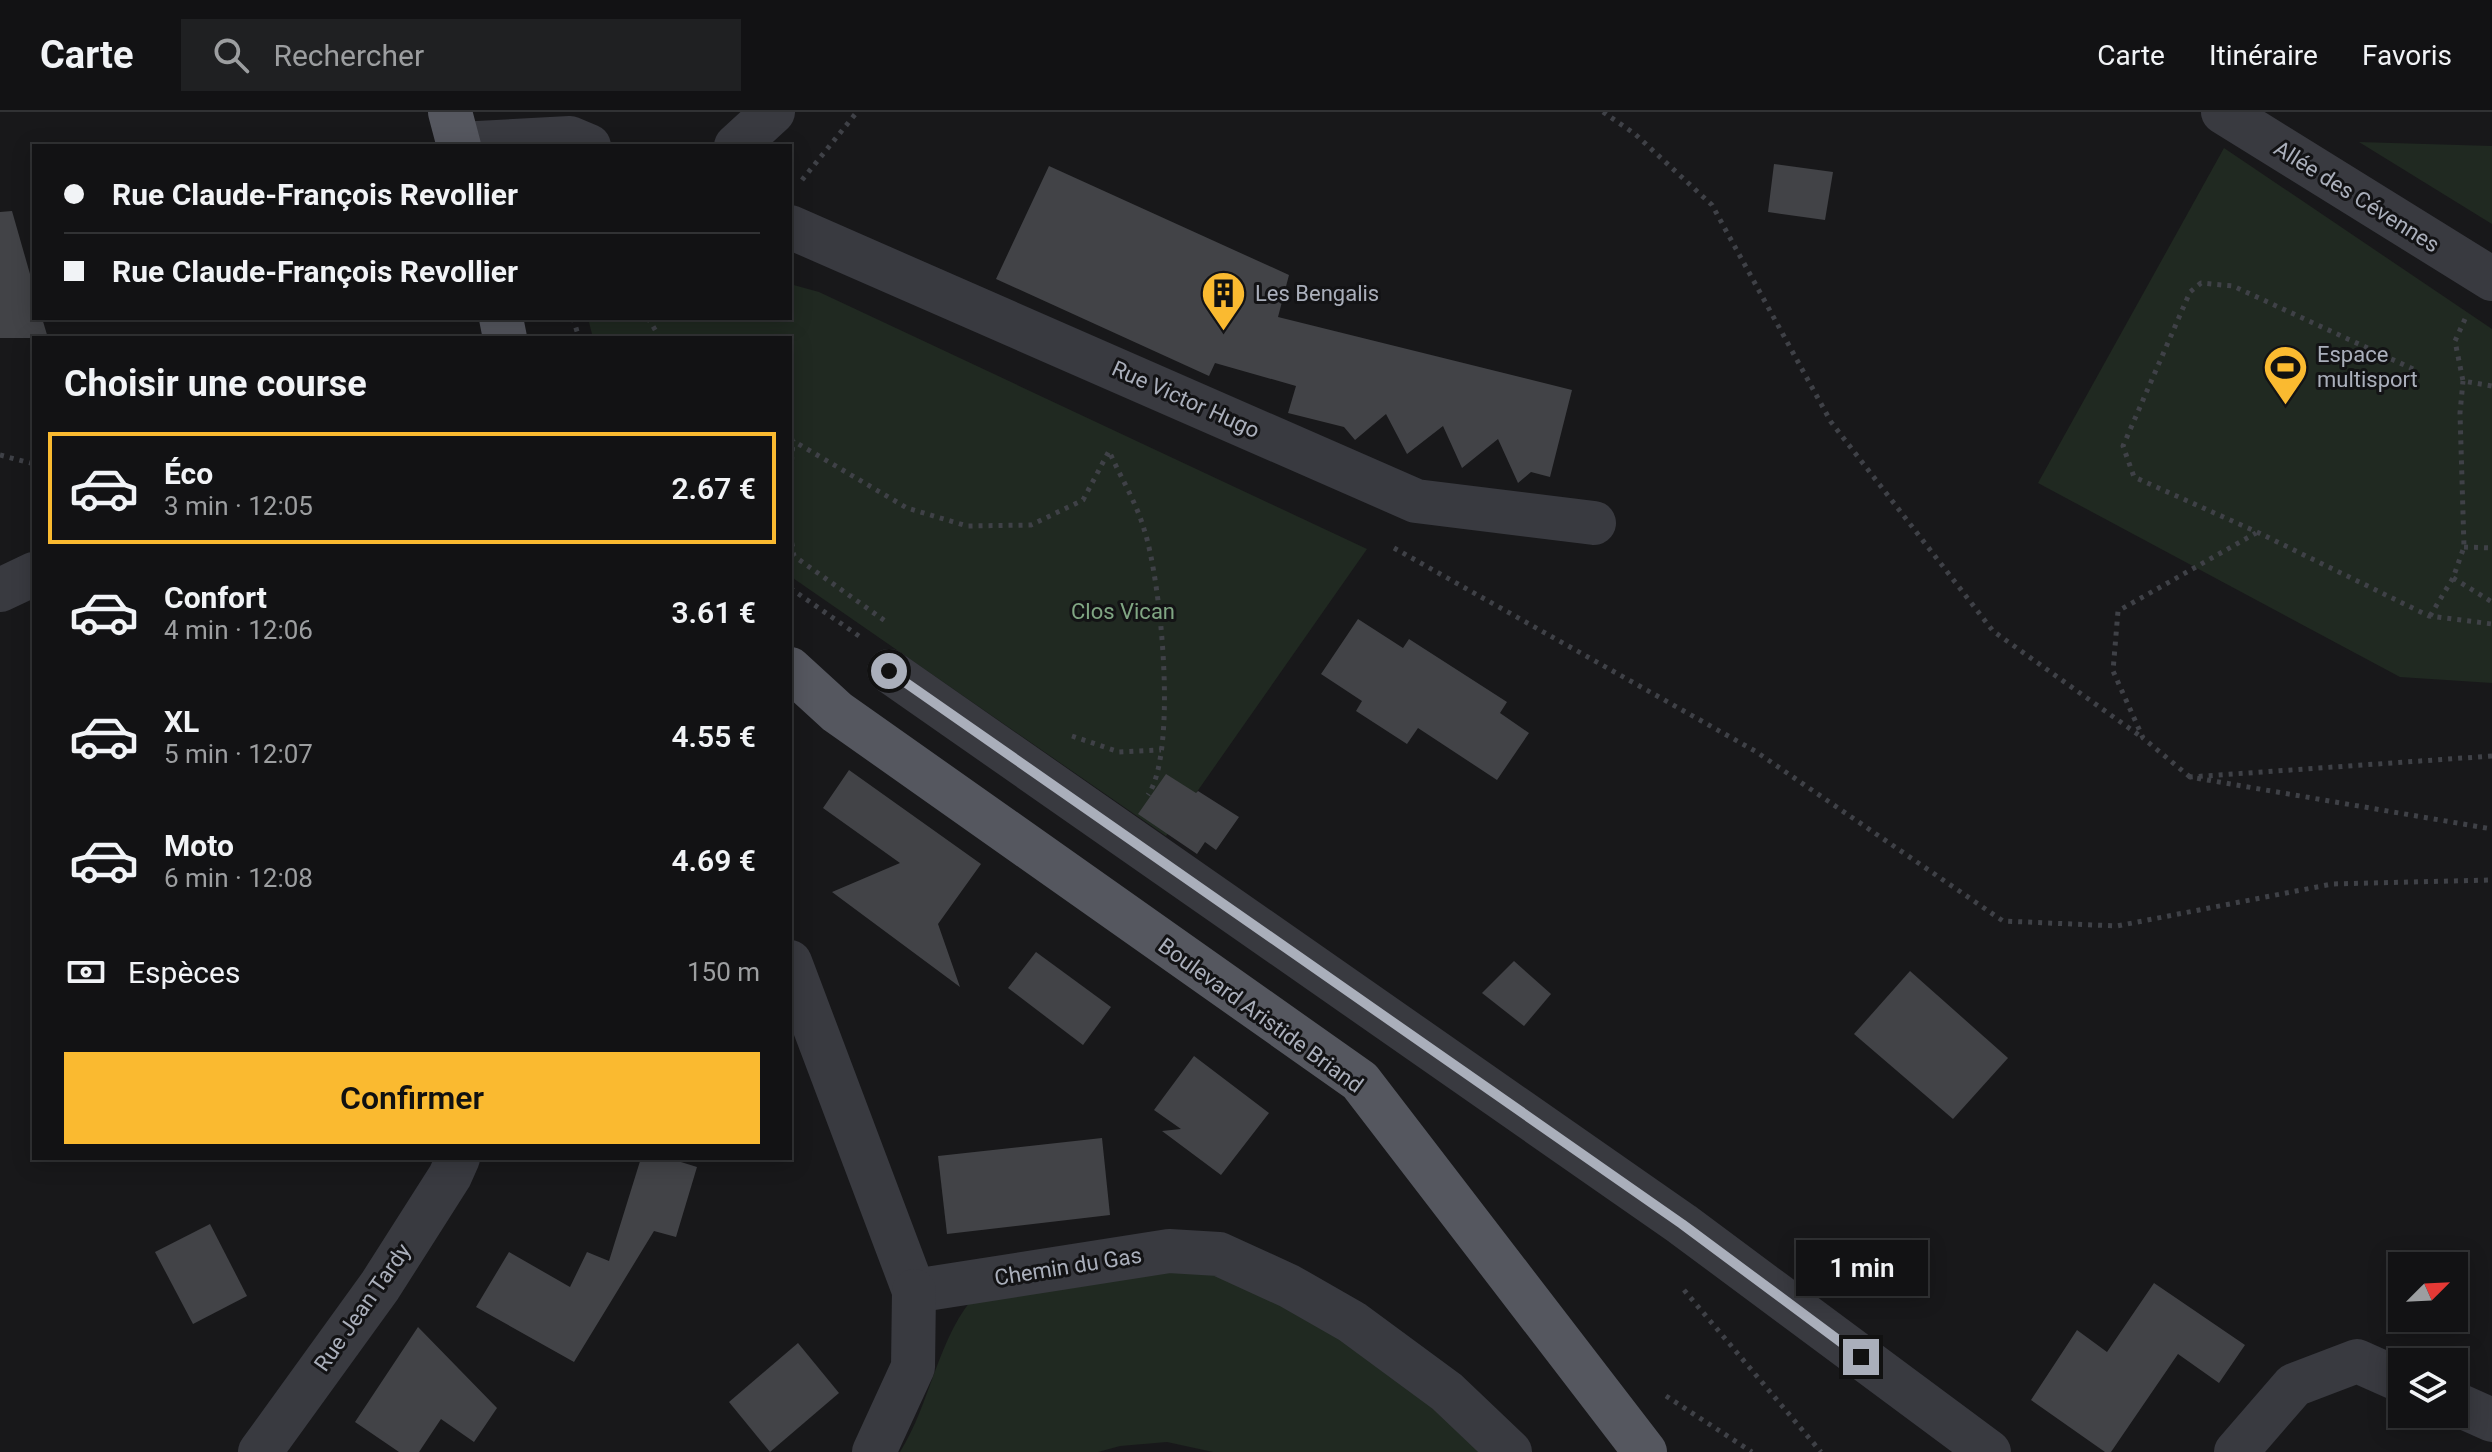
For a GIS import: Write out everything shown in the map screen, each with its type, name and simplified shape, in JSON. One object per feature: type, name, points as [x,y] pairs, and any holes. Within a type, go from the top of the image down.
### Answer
[{"type":"main road","name":"Boulevard Aristide Briand","points":[[792,671],[837,712],[1360,1081],[1633,1437]]},
{"type":"street","points":[[738,144],[773,112]]},
{"type":"street","name":"Allée des Cévennes","points":[[2223,112],[2486,276]]},
{"type":"street","points":[[456,134],[570,138],[584,144]]},
{"type":"street","name":"Rue Victor Hugo","points":[[792,228],[1416,501],[1594,523]]},
{"type":"street","points":[[0,590],[32,575]]},
{"type":"street","points":[[880,658],[1682,1224],[1989,1452]]},
{"type":"street","points":[[792,967],[914,1291],[913,1367],[874,1452]]},
{"type":"street","name":"Rue Jean Tardy","points":[[260,1452],[380,1286],[457,1160]]},
{"type":"street","name":"Chemin du Gas","points":[[914,1291],[1169,1251],[1219,1254],[1289,1286],[1352,1322],[1447,1392],[1510,1452]]},
{"type":"street","points":[[2236,1452],[2294,1385],[2357,1361],[2388,1375]]},
{"type":"street","points":[[2468,1409],[2492,1420]]},
{"type":"path","points":[[800,183],[857,112]]},
{"type":"path","points":[[1603,112],[1635,134],[1712,205],[1831,422],[1993,631],[2143,738],[2190,777],[2492,829]]},
{"type":"path","points":[[2429,616],[2453,578],[2464,547],[2460,413],[2463,381],[2455,341],[2486,276]]},
{"type":"path","points":[[2413,369],[2233,286],[2201,283],[2190,292],[2123,446],[2134,477],[2257,532],[2429,616],[2492,624]]},
{"type":"path","points":[[2463,381],[2492,386]]},
{"type":"path","points":[[792,440],[907,508],[967,526],[1031,525],[1083,500],[1109,451],[1144,529],[1159,608],[1166,709],[1152,788]]},
{"type":"path","points":[[0,455],[32,463]]},
{"type":"path","points":[[2143,738],[2113,671],[2118,611],[2257,532]]},
{"type":"path","points":[[1384,542],[1755,751],[2003,921],[2117,926],[2332,884],[2492,880]]},
{"type":"path","points":[[2464,547],[2492,548]]},
{"type":"path","points":[[2453,578],[2492,602]]},
{"type":"path","points":[[792,590],[880,658]]},
{"type":"path","points":[[2190,777],[2492,756]]},
{"type":"path","points":[[1682,1224],[1667,1257],[1682,1288],[1821,1452]]},
{"type":"path","points":[[1633,1437],[1663,1393],[1752,1452]]},
{"type":"green space","points":[[2359,142],[2492,146],[2492,224]]},
{"type":"green space","name":"Espace multisport","points":[[2224,148],[2492,329],[2492,683],[2400,677],[2038,483]]},
{"type":"green space","name":"Clos Vican","points":[[792,285],[819,292],[1367,549],[1166,836],[792,577],[792,336],[592,336],[588,320],[792,320]]},
{"type":"green space","points":[[1130,1270],[1209,1270],[1317,1315],[1498,1452],[1213,1452],[1167,1442],[1120,1446],[1098,1452],[900,1452],[920,1412],[953,1329],[978,1292]]},
{"type":"building","points":[[1774,164],[1833,172],[1825,220],[1768,212]]},
{"type":"building","name":"Les Bengalis","points":[[1049,166],[1289,275],[1278,317],[1572,390],[1550,477],[1531,472],[1518,483],[1498,439],[1462,468],[1443,426],[1407,454],[1386,414],[1355,440],[1344,427],[1288,413],[1296,386],[1215,363],[1209,376],[996,279]]},
{"type":"building","points":[[12,211],[32,281],[32,320],[43,320],[47,336],[0,338],[0,212]]},
{"type":"building","points":[[1358,619],[1403,648],[1409,639],[1507,702],[1500,713],[1529,733],[1497,780],[1418,728],[1407,744],[1356,711],[1362,701],[1321,674]]},
{"type":"building","points":[[849,770],[981,864],[938,924],[960,987],[832,892],[900,863],[823,808]]},
{"type":"building","points":[[1166,774],[1239,817],[1216,850],[1205,842],[1197,854],[1138,814]]},
{"type":"building","points":[[1036,952],[1111,1007],[1083,1045],[1008,988]]},
{"type":"building","points":[[1514,961],[1551,994],[1524,1026],[1482,993]]},
{"type":"building","points":[[1910,971],[2008,1058],[1953,1119],[1854,1034]]},
{"type":"building","points":[[1194,1056],[1269,1113],[1221,1175],[1162,1131],[1181,1129],[1154,1110]]},
{"type":"building","points":[[1102,1138],[1110,1215],[947,1234],[938,1156]]},
{"type":"building","points":[[640,1160],[674,1160],[697,1167],[676,1237],[654,1231],[574,1362],[476,1307],[509,1252],[570,1287],[587,1252],[609,1261]]},
{"type":"building","points":[[210,1224],[247,1296],[193,1324],[155,1252]]},
{"type":"building","points":[[2154,1283],[2245,1345],[2219,1383],[2178,1354],[2111,1452],[2105,1452],[2031,1400],[2077,1330],[2107,1352]]},
{"type":"building","points":[[418,1327],[497,1408],[474,1442],[441,1419],[419,1452],[399,1452],[355,1422]]},
{"type":"building","points":[[798,1343],[839,1393],[770,1452],[729,1402]]},
{"type":"place","name":"Les Bengalis","points":[[1224,332]]},
{"type":"place","name":"Espace multisport","points":[[2286,406]]},
{"type":"route","points":[[889,671],[1682,1224],[1861,1357]]}]
